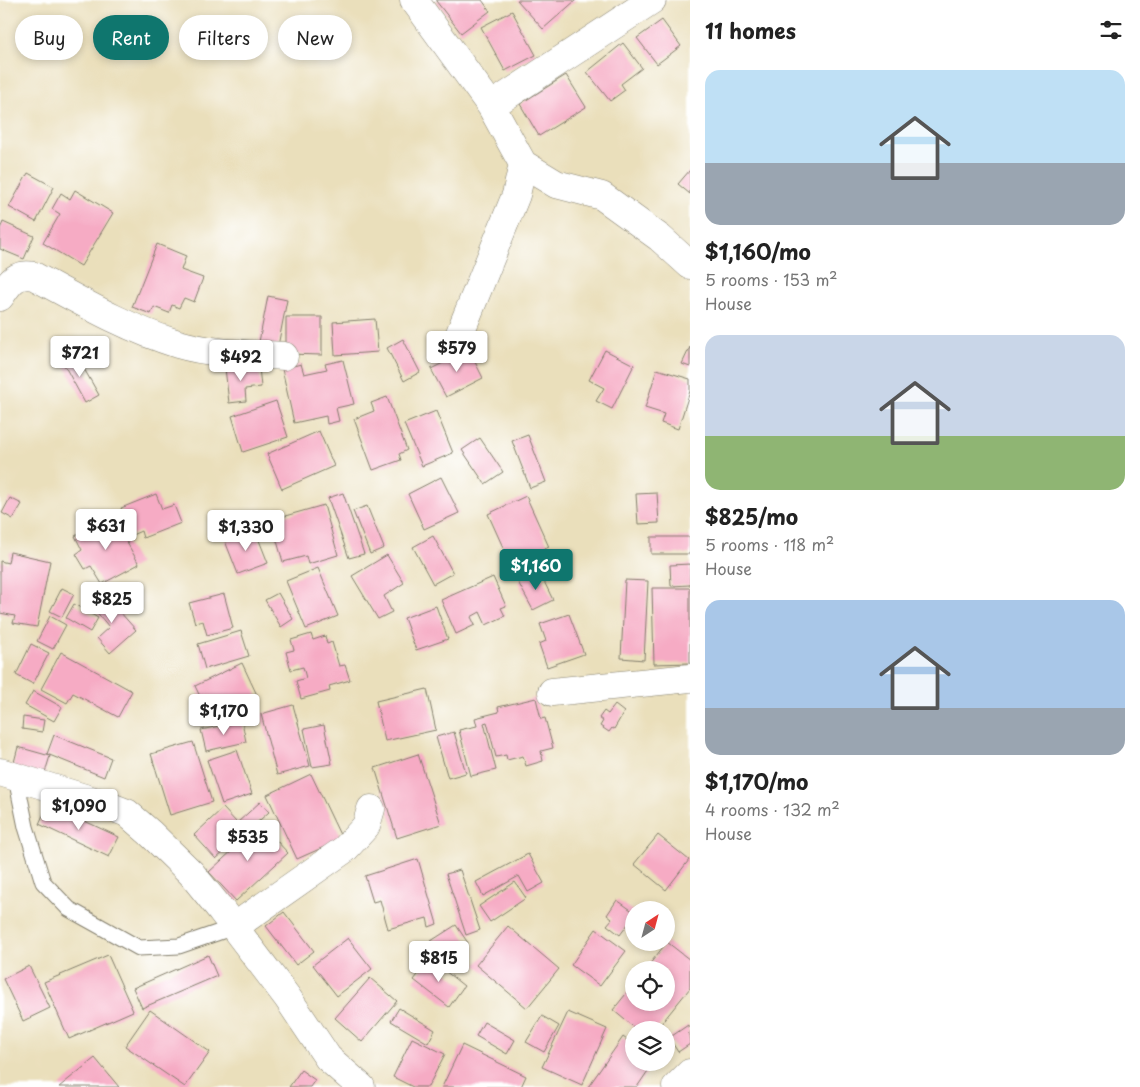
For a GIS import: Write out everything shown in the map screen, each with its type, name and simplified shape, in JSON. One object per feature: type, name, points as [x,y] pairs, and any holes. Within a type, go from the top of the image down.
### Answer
[{"type":"street","points":[[414,0],[491,106],[523,164],[556,184],[602,196],[660,238],[690,265]]},
{"type":"street","points":[[491,106],[652,0]]},
{"type":"street","points":[[456,342],[516,196],[523,164]]},
{"type":"street","points":[[0,298],[14,278],[22,274],[34,276],[135,326],[179,344],[228,352],[284,356]]},
{"type":"street","points":[[552,692],[690,678]]},
{"type":"street","points":[[8,775],[101,803],[126,814],[190,873],[234,927],[328,1058],[361,1087]]},
{"type":"street","points":[[234,927],[345,849],[366,826],[371,810]]},
{"type":"street","points":[[676,1087],[690,1073]]},
{"type":"lane","points":[[8,775],[43,882],[69,909],[140,948],[179,946],[234,927]]},
{"type":"building","points":[[482,0],[490,11],[461,33],[436,1]]},
{"type":"building","points":[[517,0],[576,0],[543,29]]},
{"type":"building","points":[[512,11],[536,55],[505,71],[481,27]]},
{"type":"building","points":[[662,20],[681,46],[657,64],[637,38]]},
{"type":"building","points":[[623,43],[642,68],[621,84],[625,90],[610,101],[587,72]]},
{"type":"building","points":[[566,75],[586,107],[539,136],[520,104]]},
{"type":"building","points":[[690,170],[690,194],[678,184]]},
{"type":"building","points":[[28,173],[54,187],[36,222],[9,207]]},
{"type":"building","points":[[75,190],[113,213],[81,266],[43,243],[60,214],[52,209],[61,193],[70,199]]},
{"type":"building","points":[[3,222],[34,236],[24,259],[0,249],[0,229]]},
{"type":"building","points":[[157,244],[186,256],[181,270],[203,278],[194,302],[184,298],[179,308],[172,305],[169,313],[154,307],[151,314],[132,307]]},
{"type":"building","points":[[268,296],[287,300],[278,346],[259,342]]},
{"type":"building","points":[[286,317],[322,317],[322,355],[286,354]]},
{"type":"building","points":[[375,319],[378,352],[335,355],[333,322]]},
{"type":"building","points":[[403,339],[420,372],[404,381],[387,348]]},
{"type":"building","points":[[690,347],[690,367],[682,364]]},
{"type":"building","points":[[469,350],[483,378],[446,397],[431,369]]},
{"type":"building","points":[[605,350],[634,365],[612,409],[596,401],[604,388],[589,380]]},
{"type":"building","points":[[75,353],[99,395],[85,403],[62,361]]},
{"type":"building","points":[[343,360],[354,404],[336,408],[339,421],[327,424],[326,416],[294,423],[282,369],[301,364],[304,374],[327,369],[325,364]]},
{"type":"building","points":[[242,366],[242,369],[259,367],[261,387],[245,389],[246,401],[229,403],[225,368]]},
{"type":"building","points":[[657,369],[690,379],[690,391],[678,429],[661,423],[664,414],[645,408]]},
{"type":"building","points":[[387,397],[407,450],[399,454],[401,460],[373,470],[354,419],[374,411],[371,403]]},
{"type":"building","points":[[276,401],[288,437],[243,452],[232,416]]},
{"type":"building","points":[[436,411],[453,453],[422,466],[404,424]]},
{"type":"building","points":[[319,431],[334,466],[282,489],[267,454]]},
{"type":"building","points":[[528,435],[546,482],[530,488],[512,441]]},
{"type":"building","points":[[480,438],[503,472],[485,484],[462,450]]},
{"type":"building","points":[[441,477],[459,513],[424,529],[408,494]]},
{"type":"building","points":[[343,493],[364,554],[349,558],[328,498]]},
{"type":"building","points":[[657,493],[659,523],[638,524],[636,494]]},
{"type":"building","points":[[156,494],[162,509],[174,505],[181,523],[143,538],[141,531],[132,535],[121,508]]},
{"type":"building","points":[[526,496],[549,547],[511,565],[488,514]]},
{"type":"building","points":[[10,498],[22,504],[13,519],[2,513]]},
{"type":"building","points":[[324,505],[338,555],[308,564],[306,556],[283,562],[271,520]]},
{"type":"building","points":[[367,506],[384,548],[370,554],[353,511]]},
{"type":"building","points":[[112,516],[139,564],[102,584],[91,566],[85,569],[76,554],[82,550],[75,536]]},
{"type":"building","points":[[255,530],[268,563],[238,574],[225,541]]},
{"type":"building","points":[[433,536],[453,573],[433,584],[413,547]]},
{"type":"building","points":[[651,537],[690,537],[690,554],[651,554]]},
{"type":"building","points":[[10,552],[50,561],[37,627],[13,623],[15,616],[0,613],[0,561],[8,563]]},
{"type":"building","points":[[387,555],[404,583],[384,596],[392,612],[378,619],[352,576]]},
{"type":"building","points":[[690,564],[690,585],[671,586],[670,565]]},
{"type":"building","points":[[318,568],[338,616],[306,629],[286,581]]},
{"type":"building","points":[[539,571],[553,600],[533,610],[518,582]]},
{"type":"building","points":[[493,577],[506,606],[501,608],[505,616],[486,625],[480,612],[471,617],[475,625],[456,634],[441,600]]},
{"type":"building","points":[[625,580],[648,581],[644,660],[621,658]]},
{"type":"building","points":[[62,588],[74,594],[62,617],[50,611]]},
{"type":"building","points":[[652,588],[690,588],[690,663],[654,664]]},
{"type":"building","points":[[103,593],[136,630],[110,653],[97,638],[109,627],[90,604]]},
{"type":"building","points":[[278,593],[293,619],[281,627],[265,600]]},
{"type":"building","points":[[224,594],[233,628],[207,635],[203,621],[195,623],[189,603]]},
{"type":"building","points":[[74,604],[98,618],[90,632],[66,618]]},
{"type":"building","points":[[436,606],[448,639],[416,650],[404,618]]},
{"type":"building","points":[[569,614],[584,654],[547,667],[539,644],[546,641],[540,624]]},
{"type":"building","points":[[50,616],[66,625],[53,649],[37,641]]},
{"type":"building","points":[[241,631],[249,656],[205,669],[198,644]]},
{"type":"building","points":[[311,634],[313,640],[325,636],[327,644],[332,642],[339,666],[345,665],[350,680],[329,686],[330,691],[301,699],[296,681],[306,678],[303,667],[291,670],[286,652],[294,650],[291,640]]},
{"type":"building","points":[[31,644],[49,653],[33,684],[16,675]]},
{"type":"building","points":[[61,652],[132,691],[118,717],[73,693],[67,703],[41,689]]},
{"type":"building","points":[[242,663],[257,695],[210,717],[195,686]]},
{"type":"building","points":[[427,689],[436,730],[385,741],[376,701]]},
{"type":"building","points":[[33,691],[62,707],[54,721],[25,705]]},
{"type":"building","points":[[536,698],[541,719],[545,718],[553,748],[541,751],[543,761],[526,766],[523,756],[507,760],[506,755],[496,757],[487,722],[484,723],[496,770],[471,776],[459,730],[477,726],[475,718],[499,712],[498,707]]},
{"type":"building","points":[[293,705],[310,766],[277,775],[261,714]]},
{"type":"building","points":[[615,705],[624,712],[614,729],[612,728],[609,732],[600,726],[603,721],[599,718],[604,711],[608,714]]},
{"type":"building","points":[[23,717],[44,720],[42,732],[22,729]]},
{"type":"building","points":[[242,721],[246,742],[206,751],[201,730]]},
{"type":"building","points":[[324,725],[332,764],[312,767],[304,729]]},
{"type":"building","points":[[454,732],[466,773],[448,778],[436,737]]},
{"type":"building","points":[[54,735],[111,758],[104,777],[47,754]]},
{"type":"building","points":[[193,742],[212,802],[170,815],[151,754]]},
{"type":"building","points":[[18,747],[50,756],[43,779],[12,770]]},
{"type":"building","points":[[237,750],[252,794],[222,804],[207,760]]},
{"type":"building","points":[[418,754],[441,824],[397,838],[375,768]]},
{"type":"building","points":[[311,774],[342,839],[297,859],[267,795]]},
{"type":"building","points":[[260,802],[269,812],[216,859],[194,835],[223,808],[237,823]]},
{"type":"building","points":[[48,804],[119,837],[109,857],[39,824]]},
{"type":"building","points":[[261,824],[288,853],[236,901],[209,872]]},
{"type":"building","points":[[658,835],[689,860],[666,890],[634,864]]},
{"type":"building","points":[[528,854],[544,883],[528,892],[519,876],[483,896],[476,882]]},
{"type":"building","points":[[418,859],[437,924],[429,927],[427,918],[388,929],[380,900],[373,902],[365,876]]},
{"type":"building","points":[[460,870],[480,930],[466,935],[446,874]]},
{"type":"building","points":[[515,882],[526,898],[490,922],[479,906]]},
{"type":"building","points":[[617,900],[625,906],[625,928],[620,935],[607,925],[612,919],[607,915]]},
{"type":"building","points":[[284,912],[314,951],[296,965],[266,926]]},
{"type":"building","points":[[456,925],[468,943],[443,960],[431,941]]},
{"type":"building","points":[[508,926],[559,969],[527,1008],[476,965]]},
{"type":"building","points":[[596,929],[626,951],[600,986],[571,965]]},
{"type":"building","points":[[348,938],[372,969],[337,996],[313,965]]},
{"type":"building","points":[[675,948],[690,960],[690,988],[675,1007],[675,961],[652,961],[660,951],[675,951]]},
{"type":"building","points":[[108,955],[133,1011],[69,1039],[44,982]]},
{"type":"building","points":[[208,955],[217,976],[142,1008],[133,988]]},
{"type":"building","points":[[430,959],[464,986],[449,1007],[414,980]]},
{"type":"building","points":[[29,966],[50,1008],[23,1021],[3,979]]},
{"type":"building","points":[[370,978],[397,1001],[362,1042],[335,1018]]},
{"type":"building","points":[[625,995],[625,1011],[671,1011],[663,1021],[626,1021],[613,1010]]},
{"type":"building","points":[[399,1008],[435,1030],[428,1043],[391,1021]]},
{"type":"building","points":[[150,1010],[210,1052],[185,1087],[125,1046]]},
{"type":"building","points":[[568,1012],[607,1029],[582,1085],[542,1067]]},
{"type":"building","points":[[542,1016],[559,1026],[544,1052],[526,1042]]},
{"type":"building","points":[[484,1022],[515,1040],[507,1054],[476,1036]]},
{"type":"building","points":[[688,1025],[690,1044],[678,1052],[675,1047],[675,1034]]},
{"type":"building","points":[[623,1037],[625,1038],[625,1071],[648,1071],[637,1087],[588,1087]]},
{"type":"building","points":[[412,1038],[445,1054],[428,1087],[413,1087],[393,1077]]},
{"type":"building","points":[[462,1045],[526,1076],[521,1087],[442,1087]]},
{"type":"building","points":[[95,1058],[119,1087],[59,1087]]},
{"type":"building","points":[[301,1070],[315,1080],[310,1087],[289,1087]]}]
